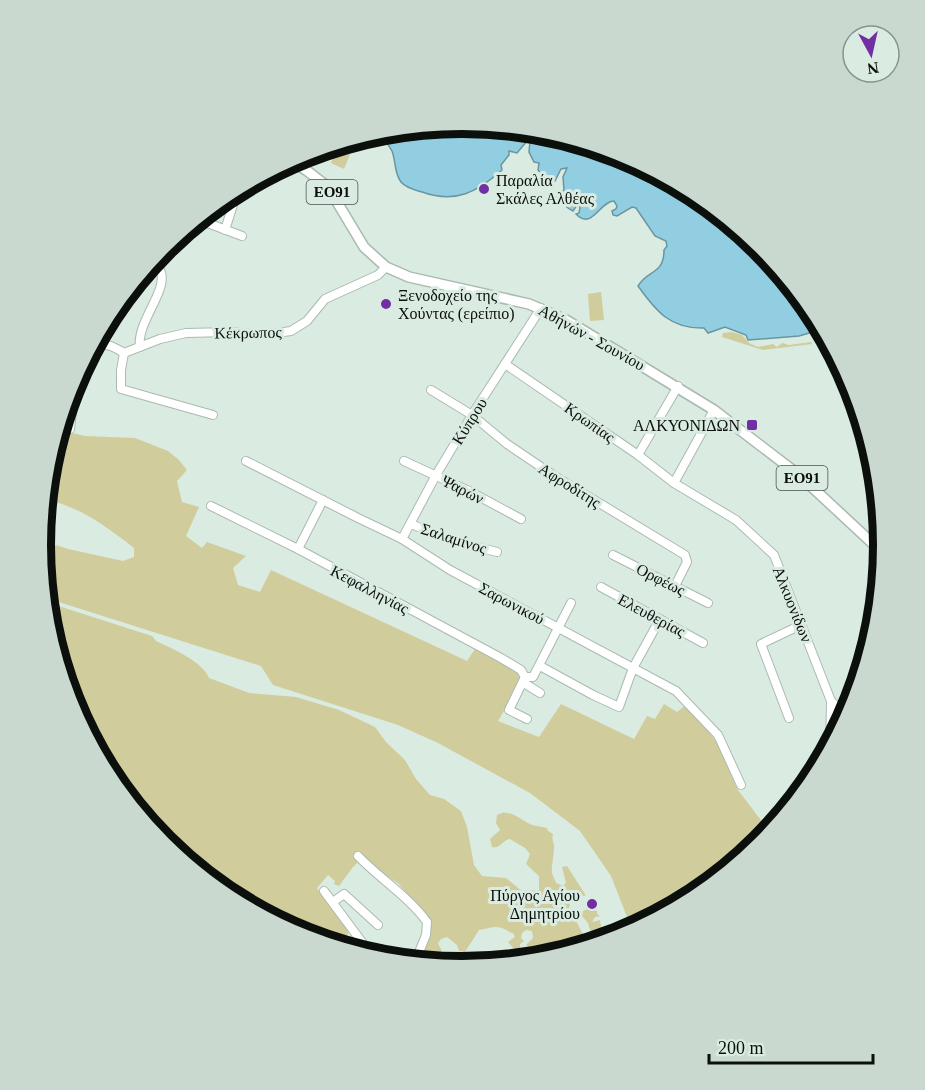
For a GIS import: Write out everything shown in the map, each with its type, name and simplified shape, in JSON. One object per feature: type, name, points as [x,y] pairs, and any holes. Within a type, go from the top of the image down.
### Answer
[{"type":"main road","name":"Αθήνών - Σουνίου","points":[[300,167],[328,187],[364,247],[386,267],[409,277],[542,308],[566,320],[678,386],[714,410],[799,476],[874,545]]},
{"type":"street","points":[[225,230],[233,203]]},
{"type":"street","points":[[207,223],[242,236]]},
{"type":"street","name":"Κέκρωπος","points":[[124,352],[186,333],[230,332],[261,335],[291,331],[307,321],[325,298],[378,275],[386,267]]},
{"type":"street","points":[[140,347],[141,329],[163,276],[157,269]]},
{"type":"street","name":"Κύπρου","points":[[402,539],[436,475],[472,415],[542,308]]},
{"type":"street","points":[[103,344],[116,347],[124,352],[121,388],[213,415]]},
{"type":"street","name":"Κρωπίας","points":[[506,364],[638,455],[674,483]]},
{"type":"street","points":[[638,455],[678,386]]},
{"type":"street","name":"Αφροδίτης","points":[[431,390],[472,415],[507,444],[553,475],[685,555],[687,562],[675,586]]},
{"type":"street","points":[[674,483],[714,410]]},
{"type":"street","points":[[70,429],[71,419]]},
{"type":"street","name":"Σαρωνικού","points":[[246,461],[402,539],[450,570],[666,685],[685,699],[718,735],[741,785]]},
{"type":"street","name":"Ψαρών","points":[[404,461],[521,519]]},
{"type":"street","name":"Αλκυονίδων","points":[[674,483],[736,520],[774,555],[831,701],[830,730]]},
{"type":"street","points":[[298,549],[323,500]]},
{"type":"street","name":"Κεφαλληνίας","points":[[211,506],[298,549],[501,658],[521,670],[524,680],[540,693]]},
{"type":"street","name":"Σαλαμίνος","points":[[411,524],[450,540],[497,552]]},
{"type":"street","name":"Ορφέως","points":[[613,555],[708,603]]},
{"type":"street","name":"Ελευθερίας","points":[[601,587],[703,643]]},
{"type":"street","points":[[527,718],[509,710],[524,680],[533,677],[540,666],[571,603]]},
{"type":"street","points":[[540,666],[620,707],[633,668],[660,619]]},
{"type":"street","points":[[789,718],[761,644],[801,625]]},
{"type":"street","points":[[831,701],[840,709]]},
{"type":"street","points":[[358,856],[395,888],[427,922],[426,935],[418,954]]},
{"type":"street","points":[[324,891],[364,944]]},
{"type":"street","points":[[333,902],[344,894],[378,924]]},
{"type":"shaded area","points":[[352,149],[344,169],[331,163],[335,154]]},
{"type":"shaded area","points":[[601,292],[604,320],[590,321],[588,294]]},
{"type":"shaded area","points":[[732,332],[742,335],[749,343],[758,347],[773,344],[777,347],[782,343],[789,345],[811,342],[812,344],[763,350],[722,337],[723,333]]},
{"type":"shaded area","points":[[67,432],[85,436],[135,438],[168,451],[187,470],[177,481],[182,502],[199,507],[186,536],[202,548],[207,542],[246,556],[233,568],[238,585],[260,592],[271,570],[467,661],[475,649],[518,672],[520,683],[498,721],[539,737],[561,704],[634,739],[647,716],[655,719],[664,704],[677,712],[686,705],[716,741],[738,790],[764,824],[734,854],[691,887],[626,922],[627,917],[611,876],[580,831],[530,793],[438,743],[398,725],[273,685],[261,666],[55,601],[51,543],[123,561],[134,557],[134,548],[103,525],[54,501],[55,491]]},
{"type":"shaded area","points":[[56,605],[152,636],[156,641],[194,661],[209,678],[249,693],[296,697],[339,710],[375,727],[386,742],[405,760],[416,779],[430,795],[444,799],[461,811],[467,827],[474,865],[482,876],[506,878],[522,891],[539,890],[539,876],[526,864],[530,854],[525,848],[510,839],[497,847],[492,847],[490,839],[500,830],[496,823],[497,815],[507,813],[532,825],[547,828],[553,834],[552,874],[556,883],[563,886],[566,883],[562,867],[567,866],[585,894],[585,896],[577,895],[571,900],[569,908],[586,937],[534,950],[526,945],[533,938],[532,931],[526,930],[522,933],[521,938],[524,941],[520,944],[520,949],[515,950],[508,942],[515,937],[513,933],[497,927],[479,930],[465,952],[459,951],[457,945],[447,937],[441,939],[438,943],[443,956],[431,955],[425,949],[423,912],[398,883],[373,867],[363,857],[339,886],[334,884],[335,881],[328,875],[317,888],[328,905],[332,904],[349,929],[348,940],[305,925],[280,914],[234,887],[191,854],[153,816],[120,774],[93,727],[65,652]]},
{"type":"shaded area","points":[[588,909],[597,911],[600,916],[595,917],[592,922],[600,920],[601,927],[608,926],[608,930],[593,936],[582,916],[583,911]]},
{"type":"water","points":[[436,134],[489,134],[543,141],[595,155],[620,165],[645,176],[691,203],[734,236],[789,294],[814,331],[799,336],[748,340],[746,335],[725,327],[708,333],[704,328],[692,328],[665,317],[638,286],[661,264],[667,246],[666,241],[655,236],[636,208],[632,207],[617,216],[613,215],[612,211],[617,206],[614,201],[604,205],[587,219],[576,214],[579,213],[580,207],[577,205],[573,211],[557,196],[564,190],[563,177],[567,168],[561,169],[555,181],[549,182],[538,170],[539,163],[534,162],[529,152],[530,141],[527,141],[517,153],[509,151],[509,155],[501,165],[502,170],[475,190],[445,197],[405,186],[397,175],[392,151],[385,141]]},
{"type":"place","name":"Παραλία Σκάλες Αλθέας","points":[[484,189]]},
{"type":"place","name":"Ξενοδοχείο της Χούντας (ερείπιο)","points":[[386,304]]},
{"type":"place","name":"ΑΛΚΥΟΝΙΔΩΝ","points":[[752,425]]},
{"type":"place","name":"Πύργος Αγίου Δημητρίου","points":[[592,904]]}]
